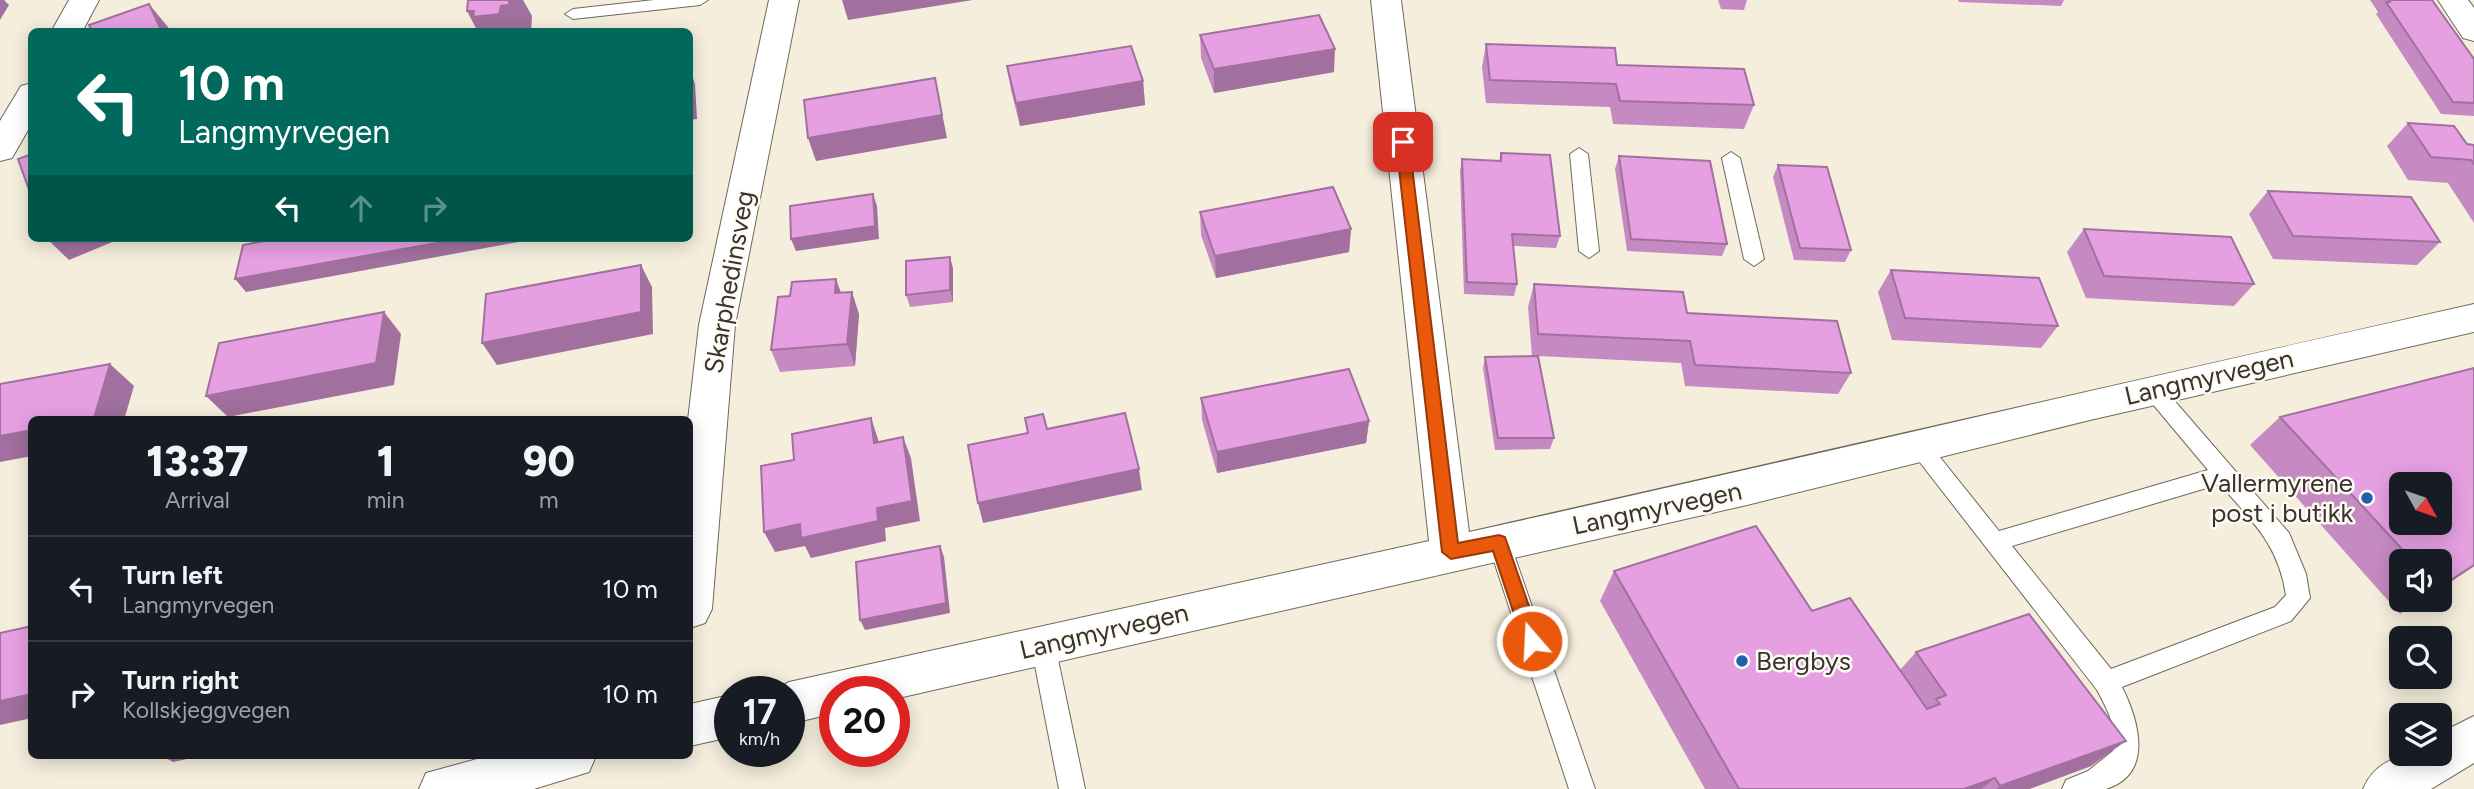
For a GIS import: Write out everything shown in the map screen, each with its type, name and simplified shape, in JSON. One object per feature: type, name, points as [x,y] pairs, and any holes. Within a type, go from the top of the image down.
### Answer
[{"type":"street","points":[[68,28],[84,0]]},
{"type":"street","name":"Skarphedinsveg","points":[[693,578],[717,325],[784,0]]},
{"type":"street","points":[[1387,0],[1451,552]]},
{"type":"street","points":[[2452,0],[2474,31]]},
{"type":"street","points":[[0,150],[28,100]]},
{"type":"street","name":"Langmyrvegen","points":[[907,676],[1499,543],[2474,318]]},
{"type":"street","points":[[693,724],[714,720]]},
{"type":"street","points":[[2387,789],[2474,738]]},
{"type":"street","points":[[469,786],[563,759]]},
{"type":"lane","points":[[573,14],[700,0]]},
{"type":"lane","points":[[1578,154],[1589,251]]},
{"type":"lane","points":[[1731,158],[1755,259]]},
{"type":"lane","points":[[2106,682],[2283,614],[2298,598],[2294,574],[2281,540],[2153,390]]},
{"type":"lane","points":[[1919,447],[2106,682],[2125,717],[2129,741],[2121,766],[2099,780],[2075,789]]},
{"type":"lane","points":[[1994,542],[2224,474]]},
{"type":"lane","points":[[1499,543],[1582,789]]},
{"type":"lane","points":[[1043,645],[1072,789]]},
{"type":"building","points":[[468,0],[509,0],[509,5],[501,6],[499,14],[473,17],[474,11],[467,11]]},
{"type":"building","points":[[2389,0],[2432,0],[2474,59],[2474,103],[2453,102],[2386,2],[2390,2]]},
{"type":"building","points":[[149,4],[160,28],[90,28],[89,25]]},
{"type":"building","points":[[1319,15],[1335,49],[1214,69],[1200,35]]},
{"type":"building","points":[[1486,44],[1615,48],[1617,65],[1744,69],[1754,105],[1620,101],[1616,84],[1490,80]]},
{"type":"building","points":[[1131,46],[1143,81],[1016,103],[1007,66]]},
{"type":"building","points":[[935,78],[942,115],[808,138],[804,100]]},
{"type":"building","points":[[2408,123],[2454,126],[2467,144],[2474,145],[2474,164],[2471,160],[2431,157]]},
{"type":"building","points":[[1501,153],[1550,155],[1560,236],[1512,234],[1517,284],[1467,282],[1462,159],[1501,161]]},
{"type":"building","points":[[28,155],[28,187],[18,159]]},
{"type":"building","points":[[1619,156],[1710,161],[1727,244],[1631,239]]},
{"type":"building","points":[[1778,165],[1827,167],[1851,250],[1800,248]]},
{"type":"building","points":[[1333,187],[1351,229],[1215,256],[1200,212]]},
{"type":"building","points":[[2268,191],[2411,197],[2440,242],[2293,236]]},
{"type":"building","points":[[873,194],[875,226],[791,239],[790,206]]},
{"type":"building","points":[[2084,229],[2231,237],[2254,284],[2104,276]]},
{"type":"building","points":[[259,242],[443,242],[235,279],[243,245]]},
{"type":"building","points":[[950,257],[950,290],[906,295],[906,261]]},
{"type":"building","points":[[641,265],[641,312],[482,343],[486,294]]},
{"type":"building","points":[[1891,270],[2039,278],[2058,326],[1905,318]]},
{"type":"building","points":[[836,279],[835,293],[852,292],[847,344],[771,350],[778,297],[790,296],[792,282]]},
{"type":"building","points":[[1534,284],[1683,292],[1687,313],[1837,321],[1851,373],[1695,365],[1690,341],[1538,334]]},
{"type":"building","points":[[384,312],[376,363],[206,396],[219,343]]},
{"type":"building","points":[[1538,356],[1554,438],[1498,438],[1485,357]]},
{"type":"building","points":[[110,364],[95,416],[28,416],[28,431],[0,436],[0,384]]},
{"type":"building","points":[[2474,368],[2474,565],[2452,579],[2452,549],[2402,549],[2390,536],[2452,536],[2452,472],[2389,472],[2389,535],[2280,417]]},
{"type":"building","points":[[1349,369],[1369,421],[1217,452],[1201,398]]},
{"type":"building","points":[[1125,413],[1139,469],[978,503],[968,445],[1028,433],[1025,418],[1043,414],[1047,429]]},
{"type":"building","points":[[871,418],[874,443],[903,437],[912,501],[877,508],[878,521],[801,538],[800,524],[764,532],[761,466],[794,460],[792,434]]},
{"type":"building","name":"Bergbys","points":[[1756,526],[1812,611],[1850,598],[1927,709],[1940,704],[1936,699],[1946,695],[1916,652],[2029,614],[2126,741],[2000,786],[1995,778],[1964,789],[1739,789],[1614,571]]},
{"type":"building","points":[[940,546],[946,603],[860,620],[856,562]]},
{"type":"building","points":[[28,627],[28,695],[0,701],[0,633]]},
{"type":"place","name":"Vallermyrene post i butikk","points":[[2367,498]]},
{"type":"place","name":"Bergbys","points":[[1742,661]]},
{"type":"route","points":[[1403,142],[1451,552],[1499,543],[1532,641]]}]
